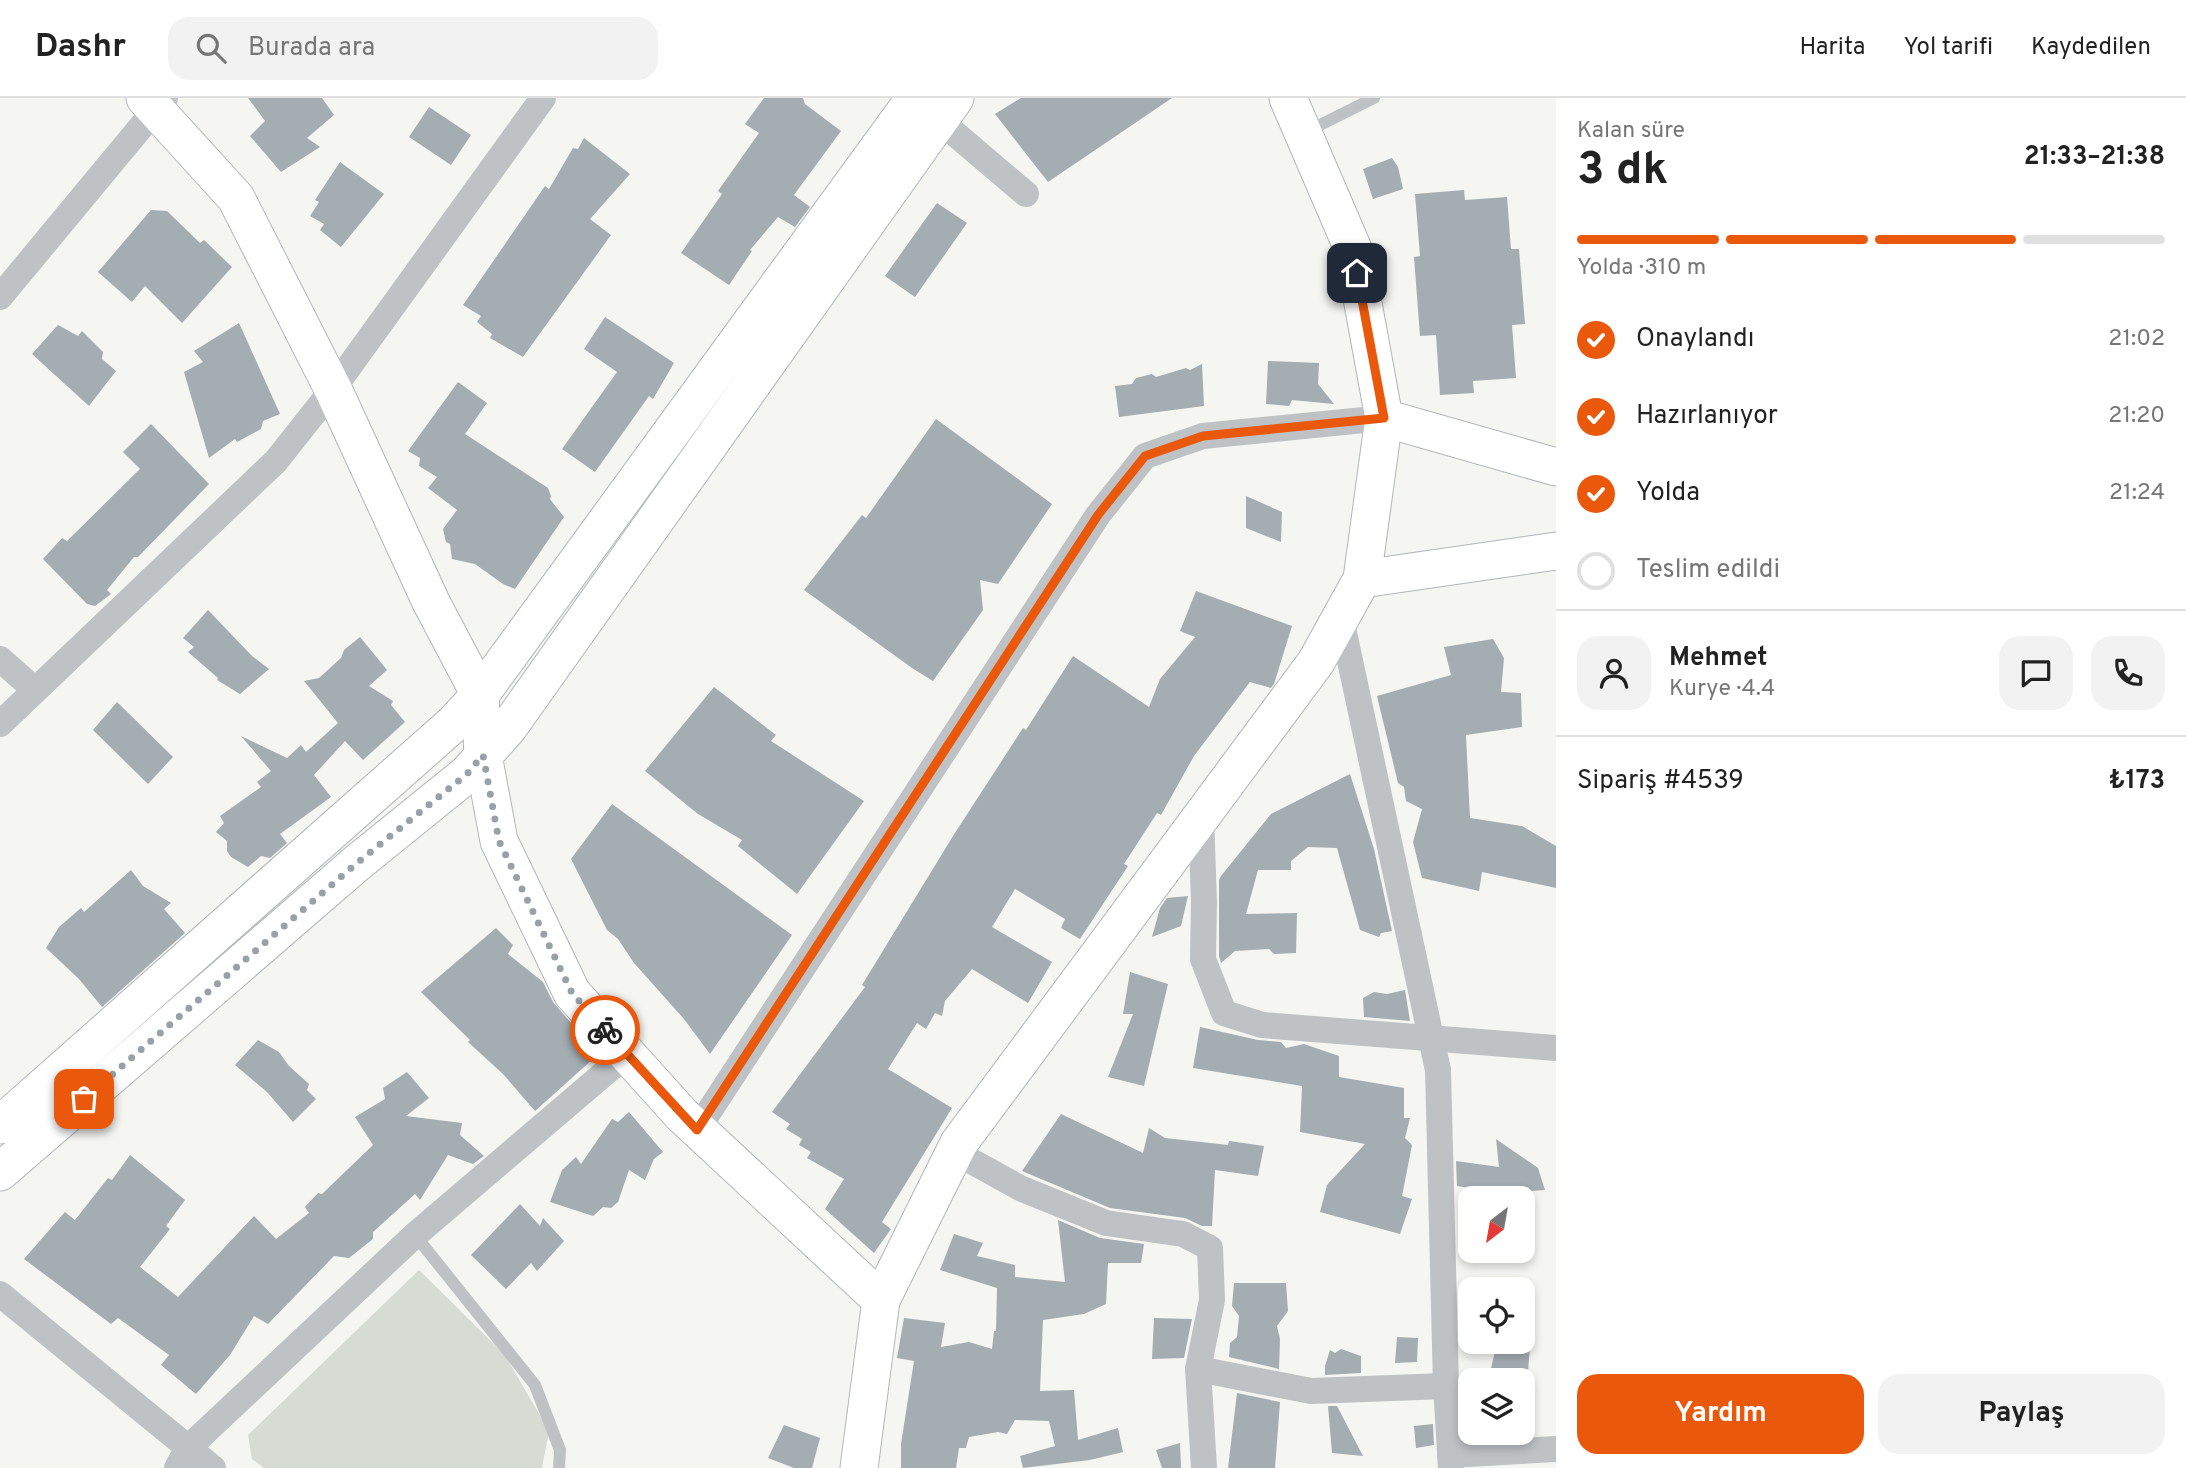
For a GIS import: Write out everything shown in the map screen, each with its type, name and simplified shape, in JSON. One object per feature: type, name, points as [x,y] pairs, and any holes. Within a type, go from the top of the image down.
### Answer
[{"type":"street","points":[[0,724],[276,461],[543,98]]},
{"type":"street","points":[[859,1468],[881,1300],[959,1143],[1316,662],[1362,579],[1384,418],[1353,248],[1288,98]]},
{"type":"street","points":[[0,297],[156,102],[236,198],[332,388],[430,602],[480,695],[483,755],[499,841],[572,993],[697,1130],[881,1300]]},
{"type":"street","points":[[925,103],[1027,194]]},
{"type":"street","points":[[0,1125],[433,743],[480,695],[925,103]]},
{"type":"street","points":[[0,1172],[357,863],[467,774],[515,717],[925,103]]},
{"type":"street","points":[[697,1130],[1098,515],[1145,456],[1203,436],[1384,418],[1556,467]]},
{"type":"street","points":[[1362,579],[1556,551]]},
{"type":"street","points":[[1341,619],[1433,1040],[1437,1070],[1450,1461],[1556,1449]]},
{"type":"street","points":[[0,659],[35,690]]},
{"type":"street","points":[[1201,817],[1203,959],[1224,1013],[1262,1025],[1556,1048]]},
{"type":"street","points":[[183,1458],[415,1235],[627,1054]]},
{"type":"street","points":[[955,1152],[1020,1188],[1106,1223],[1183,1234],[1210,1248],[1212,1300],[1198,1369],[1204,1468]]},
{"type":"street","points":[[0,1294],[183,1458],[213,1468]]},
{"type":"street","points":[[1198,1369],[1311,1391],[1446,1387]]},
{"type":"lane","points":[[1303,133],[1374,98]]},
{"type":"lane","points":[[415,1235],[535,1385],[560,1450],[559,1468]]},
{"type":"shaded area","points":[[419,1270],[505,1355],[549,1431],[542,1468],[264,1468],[252,1459],[248,1435]]},
{"type":"building","points":[[248,98],[322,98],[334,115],[307,138],[320,147],[281,172],[250,136],[265,121]]},
{"type":"building","points":[[764,98],[803,98],[805,104],[841,131],[794,195],[810,207],[795,227],[778,217],[750,250],[752,251],[729,285],[681,253],[722,194],[718,191],[759,133],[745,124]]},
{"type":"building","points":[[1021,98],[1172,98],[1048,182],[995,114]]},
{"type":"building","points":[[429,107],[471,135],[451,165],[409,137]]},
{"type":"building","points":[[584,138],[630,174],[590,219],[611,235],[523,357],[490,338],[492,334],[477,322],[481,316],[463,305],[545,186],[549,189],[573,148],[578,149]]},
{"type":"building","points":[[1392,158],[1398,167],[1403,189],[1373,199],[1363,169]]},
{"type":"building","points":[[340,162],[384,194],[341,247],[320,230],[324,224],[310,216],[319,202],[315,200]]},
{"type":"building","points":[[1464,190],[1465,200],[1507,197],[1511,249],[1519,249],[1525,324],[1512,325],[1516,378],[1473,381],[1474,393],[1440,395],[1436,335],[1420,336],[1414,257],[1420,256],[1415,194]]},
{"type":"building","points":[[937,203],[967,223],[915,297],[885,276]]},
{"type":"building","points":[[151,210],[167,211],[200,243],[204,240],[232,267],[182,323],[145,286],[132,302],[98,272]]},
{"type":"building","points":[[605,317],[674,363],[653,399],[649,396],[595,472],[562,449],[617,372],[584,349]]},
{"type":"building","points":[[239,323],[280,414],[263,421],[261,429],[237,442],[235,439],[209,458],[184,372],[203,362],[194,351]]},
{"type":"building","points":[[58,325],[78,336],[82,331],[103,352],[102,359],[116,371],[89,406],[32,354]]},
{"type":"building","points":[[1268,361],[1319,363],[1318,384],[1334,404],[1292,400],[1289,406],[1266,404]]},
{"type":"building","points":[[1202,364],[1204,406],[1119,417],[1115,386],[1132,384],[1136,378],[1152,374],[1156,377],[1186,368],[1190,370]]},
{"type":"building","points":[[458,382],[487,403],[465,434],[548,488],[550,499],[564,517],[515,589],[503,584],[475,564],[452,559],[450,544],[446,542],[443,529],[457,510],[428,488],[437,477],[419,466],[420,458],[408,451]]},
{"type":"building","points":[[936,419],[1052,504],[998,584],[980,580],[983,610],[933,681],[804,590],[862,515],[866,518]]},
{"type":"building","points":[[151,424],[209,484],[138,557],[134,557],[107,590],[111,594],[95,606],[87,604],[43,559],[62,538],[67,541],[140,469],[123,452]]},
{"type":"building","points":[[1246,496],[1282,512],[1281,542],[1246,528]]},
{"type":"building","points":[[1196,591],[1292,626],[1274,684],[1271,688],[1250,682],[1194,756],[1161,815],[1157,813],[1124,864],[1128,866],[1080,939],[1061,928],[1065,919],[1015,889],[992,927],[1052,962],[1028,1003],[972,969],[945,1001],[942,1016],[935,1013],[926,1029],[917,1023],[888,1069],[952,1108],[882,1222],[891,1229],[874,1253],[825,1209],[844,1179],[807,1158],[811,1152],[799,1145],[802,1139],[786,1129],[790,1124],[772,1112],[865,987],[862,985],[953,836],[1073,656],[1149,707],[1160,679],[1195,637],[1180,631]]},
{"type":"building","points":[[208,610],[252,656],[269,669],[240,694],[217,680],[218,678],[188,652],[194,647],[183,638]]},
{"type":"building","points":[[360,637],[387,670],[369,686],[393,701],[391,705],[405,722],[363,760],[345,741],[314,775],[331,797],[280,834],[287,843],[270,858],[261,856],[248,867],[231,857],[227,851],[227,841],[216,832],[224,823],[220,816],[261,787],[257,782],[271,771],[241,736],[287,758],[301,745],[306,752],[338,723],[304,681],[319,678],[341,658],[344,650]]},
{"type":"building","points":[[1493,639],[1504,658],[1501,692],[1521,693],[1522,727],[1466,735],[1470,818],[1522,826],[1556,846],[1556,888],[1482,872],[1479,891],[1422,878],[1413,842],[1422,809],[1406,801],[1404,787],[1398,783],[1377,696],[1451,675],[1444,647]]},
{"type":"building","points":[[714,687],[776,735],[771,741],[864,801],[797,894],[738,846],[742,840],[698,814],[645,771]]},
{"type":"building","points":[[117,702],[173,757],[148,784],[93,730]]},
{"type":"building","points":[[1350,774],[1374,849],[1392,931],[1381,933],[1379,937],[1360,930],[1337,848],[1308,847],[1291,861],[1291,870],[1258,870],[1246,914],[1297,913],[1296,953],[1274,954],[1269,949],[1235,951],[1221,963],[1221,876],[1271,814]]},
{"type":"building","points":[[612,804],[792,935],[710,1054],[684,1019],[634,963],[618,939],[607,930],[571,859]]},
{"type":"building","points":[[131,870],[143,886],[171,903],[164,909],[185,933],[102,1007],[79,979],[46,948],[59,927],[81,908],[84,912]]},
{"type":"building","points":[[1188,896],[1181,926],[1152,937],[1160,908],[1167,898]]},
{"type":"building","points":[[496,928],[513,945],[508,954],[543,982],[553,1002],[572,1024],[593,1059],[535,1111],[503,1074],[468,1042],[470,1040],[421,992]]},
{"type":"building","points":[[1130,972],[1168,984],[1144,1086],[1108,1077],[1133,1014],[1123,1014]]},
{"type":"building","points":[[1405,990],[1410,1021],[1364,1017],[1363,998],[1374,992],[1387,994]]},
{"type":"building","points":[[1200,1027],[1258,1040],[1281,1042],[1286,1048],[1304,1044],[1339,1056],[1339,1077],[1404,1088],[1404,1118],[1410,1118],[1405,1138],[1412,1145],[1402,1196],[1412,1199],[1400,1234],[1320,1212],[1327,1185],[1365,1144],[1300,1132],[1302,1086],[1193,1068]]},
{"type":"building","points":[[258,1040],[279,1052],[289,1066],[309,1084],[307,1090],[316,1099],[293,1122],[267,1092],[235,1065]]},
{"type":"building","points":[[407,1072],[429,1098],[406,1116],[462,1123],[460,1135],[484,1156],[473,1164],[448,1155],[420,1200],[415,1194],[373,1232],[373,1239],[349,1258],[334,1256],[268,1324],[254,1316],[230,1355],[196,1394],[161,1365],[169,1355],[118,1318],[111,1324],[24,1259],[65,1212],[75,1220],[108,1178],[112,1180],[130,1155],[185,1200],[166,1226],[170,1229],[140,1267],[178,1297],[254,1216],[276,1239],[309,1213],[305,1207],[318,1193],[322,1194],[373,1145],[355,1117],[385,1099],[383,1088]]},
{"type":"building","points":[[629,1112],[663,1152],[654,1159],[645,1180],[629,1170],[618,1202],[611,1208],[603,1207],[593,1216],[550,1202],[562,1170],[576,1157],[581,1164],[612,1119],[618,1122]]},
{"type":"building","points":[[1061,1114],[1143,1153],[1149,1128],[1165,1138],[1228,1145],[1229,1141],[1264,1146],[1258,1176],[1215,1170],[1212,1226],[1202,1226],[1185,1218],[1110,1208],[1022,1171]]},
{"type":"building","points":[[1496,1139],[1538,1168],[1545,1190],[1535,1191],[1535,1186],[1457,1186],[1456,1161],[1499,1167]]},
{"type":"building","points":[[520,1204],[540,1226],[543,1218],[564,1241],[537,1271],[531,1263],[506,1289],[471,1255]]},
{"type":"building","points":[[1058,1220],[1100,1238],[1144,1244],[1141,1263],[1108,1263],[1106,1304],[1084,1314],[1043,1320],[1040,1391],[1074,1390],[1078,1440],[1118,1428],[1123,1452],[1090,1460],[1023,1468],[1020,1456],[1055,1446],[1049,1421],[1015,1420],[1007,1434],[998,1432],[969,1437],[966,1448],[959,1448],[956,1468],[901,1468],[901,1444],[914,1361],[897,1358],[904,1318],[945,1323],[941,1347],[969,1342],[992,1349],[996,1331],[997,1288],[940,1270],[954,1234],[983,1243],[977,1256],[1015,1265],[1015,1277],[1065,1282]]},
{"type":"building","points":[[1234,1283],[1286,1283],[1288,1311],[1277,1326],[1280,1339],[1279,1369],[1229,1357],[1230,1343],[1237,1337],[1239,1316],[1232,1306]]},
{"type":"building","points":[[1154,1318],[1192,1319],[1184,1358],[1152,1359]]},
{"type":"building","points":[[1397,1337],[1418,1338],[1417,1362],[1395,1363]]},
{"type":"building","points":[[1341,1349],[1361,1356],[1361,1373],[1325,1375],[1330,1350],[1335,1353]]},
{"type":"building","points":[[1494,1354],[1529,1354],[1528,1368],[1491,1368]]},
{"type":"building","points":[[1237,1393],[1280,1402],[1275,1468],[1228,1468]]},
{"type":"building","points":[[1328,1406],[1337,1406],[1363,1456],[1332,1453]]},
{"type":"building","points":[[1433,1424],[1434,1445],[1416,1448],[1414,1426]]},
{"type":"building","points":[[784,1425],[820,1438],[812,1468],[794,1468],[768,1458]]},
{"type":"building","points":[[1180,1443],[1181,1468],[1162,1468],[1156,1450]]},
{"type":"way so far","points":[[84,1099],[357,863],[467,774],[483,755],[499,841],[572,993],[605,1030]]},
{"type":"route","points":[[605,1030],[697,1130],[1098,515],[1145,456],[1203,436],[1384,418],[1357,273]]}]
